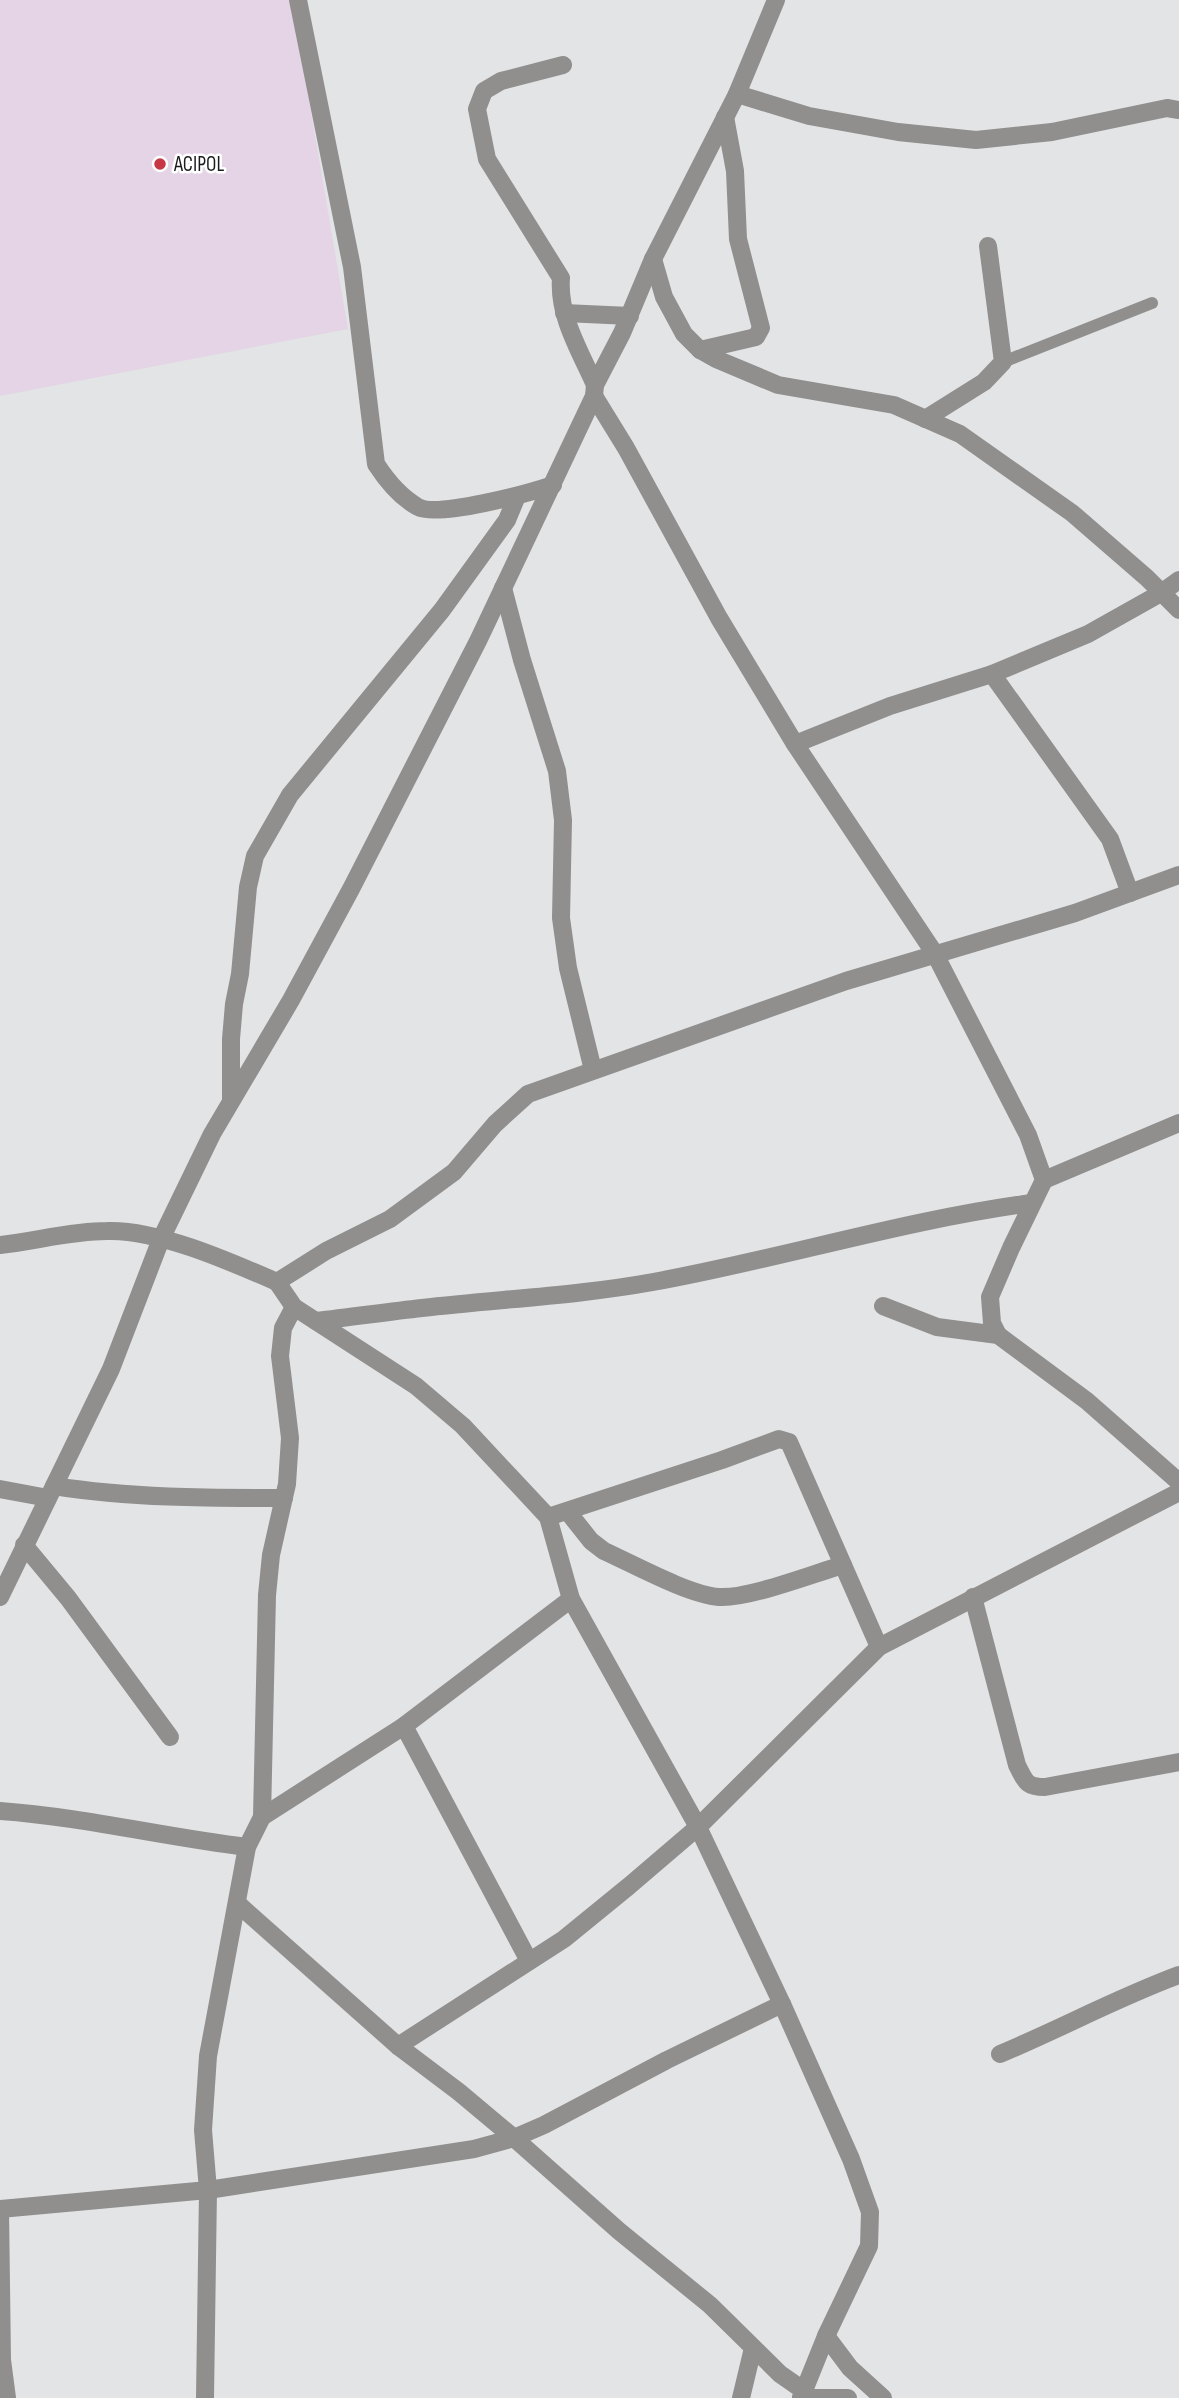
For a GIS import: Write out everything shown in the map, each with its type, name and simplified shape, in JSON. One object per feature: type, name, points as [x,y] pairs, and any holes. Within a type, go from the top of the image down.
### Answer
[{"type":"street","points":[[298,0],[352,267],[376,464],[390,485],[421,508],[455,508],[517,496],[553,485]]},
{"type":"street","points":[[0,1597],[111,1369],[162,1238],[212,1134],[291,1000],[351,889],[503,588],[553,485],[653,259],[737,94],[776,0]]},
{"type":"street","points":[[564,65],[501,81],[484,91],[477,109],[487,159],[561,278],[560,298],[564,313],[595,391],[626,448],[719,618],[795,744],[935,954],[1028,1135],[1044,1180]]},
{"type":"street","points":[[737,94],[809,116],[898,132],[976,140],[1052,132],[1167,108],[1179,110]]},
{"type":"street","points":[[700,350],[756,337],[761,328],[738,239],[735,171],[725,117]]},
{"type":"street","points":[[925,419],[984,382],[1003,362],[988,246]]},
{"type":"street","points":[[653,259],[664,297],[684,334],[700,350],[778,385],[894,405],[960,434],[1072,513],[1179,610]]},
{"type":"street","points":[[564,313],[630,316]]},
{"type":"street","points":[[231,1101],[232,1027],[248,887],[256,856],[290,794],[442,610],[507,520],[517,496]]},
{"type":"street","points":[[795,744],[890,706],[992,674],[1088,634],[1179,580]]},
{"type":"street","points":[[503,588],[522,660],[557,771],[563,820],[561,918],[568,968],[593,1070]]},
{"type":"street","points":[[992,674],[1110,839],[1130,892]]},
{"type":"street","points":[[277,1283],[326,1251],[390,1219],[454,1171],[495,1124],[528,1094],[846,981],[1075,913],[1179,875]]},
{"type":"street","points":[[1179,1123],[1044,1180],[990,1297],[992,1323],[998,1335],[1087,1401],[1179,1482]]},
{"type":"street","points":[[316,1321],[423,1307],[567,1296],[653,1283],[779,1257],[940,1217],[1032,1203]]},
{"type":"street","points":[[0,1245],[111,1230],[162,1238],[277,1283],[294,1307],[416,1386],[463,1426],[548,1517],[571,1599],[698,1827],[782,2004],[851,2159],[870,2211],[869,2246],[826,2336],[802,2395]]},
{"type":"street","points":[[884,1306],[937,1327],[998,1335]]},
{"type":"street","points":[[205,2398],[208,2190],[203,2130],[208,2056],[247,1847],[261,1818],[267,1595],[271,1555],[284,1498],[290,1438],[280,1356],[283,1328],[294,1307]]},
{"type":"street","points":[[548,1517],[779,1438],[789,1442],[795,1452],[879,1647]]},
{"type":"street","points":[[0,1489],[211,1498],[284,1498]]},
{"type":"street","points":[[398,2046],[564,1938],[698,1827],[879,1647],[1179,1492]]},
{"type":"street","points":[[568,1512],[591,1541],[604,1551],[699,1593],[719,1597],[740,1596],[843,1564]]},
{"type":"street","points":[[24,1545],[68,1598],[170,1737]]},
{"type":"street","points":[[973,1597],[1017,1765],[1032,1787],[1045,1787],[1179,1762]]},
{"type":"street","points":[[261,1818],[404,1726],[571,1599]]},
{"type":"street","points":[[404,1726],[529,1961]]},
{"type":"street","points":[[0,1811],[54,1816],[247,1847]]},
{"type":"street","points":[[238,1904],[398,2046],[459,2092],[619,2231],[710,2305],[802,2395],[848,2398]]},
{"type":"street","points":[[1000,2054],[1132,1993],[1179,1975]]},
{"type":"street","points":[[7,2398],[2,2360],[0,2209],[208,2190],[474,2149],[544,2126],[667,2060],[782,2004]]},
{"type":"street","points":[[826,2336],[850,2368],[883,2398]]},
{"type":"street","points":[[741,2398],[753,2348]]},
{"type":"lane","points":[[1003,362],[1152,303]]},
{"type":"shaded area","name":"ACIPOL","points":[[0,0],[292,0],[348,329],[0,396]]},
{"type":"place","name":"ACIPOL","points":[[160,164]]}]
